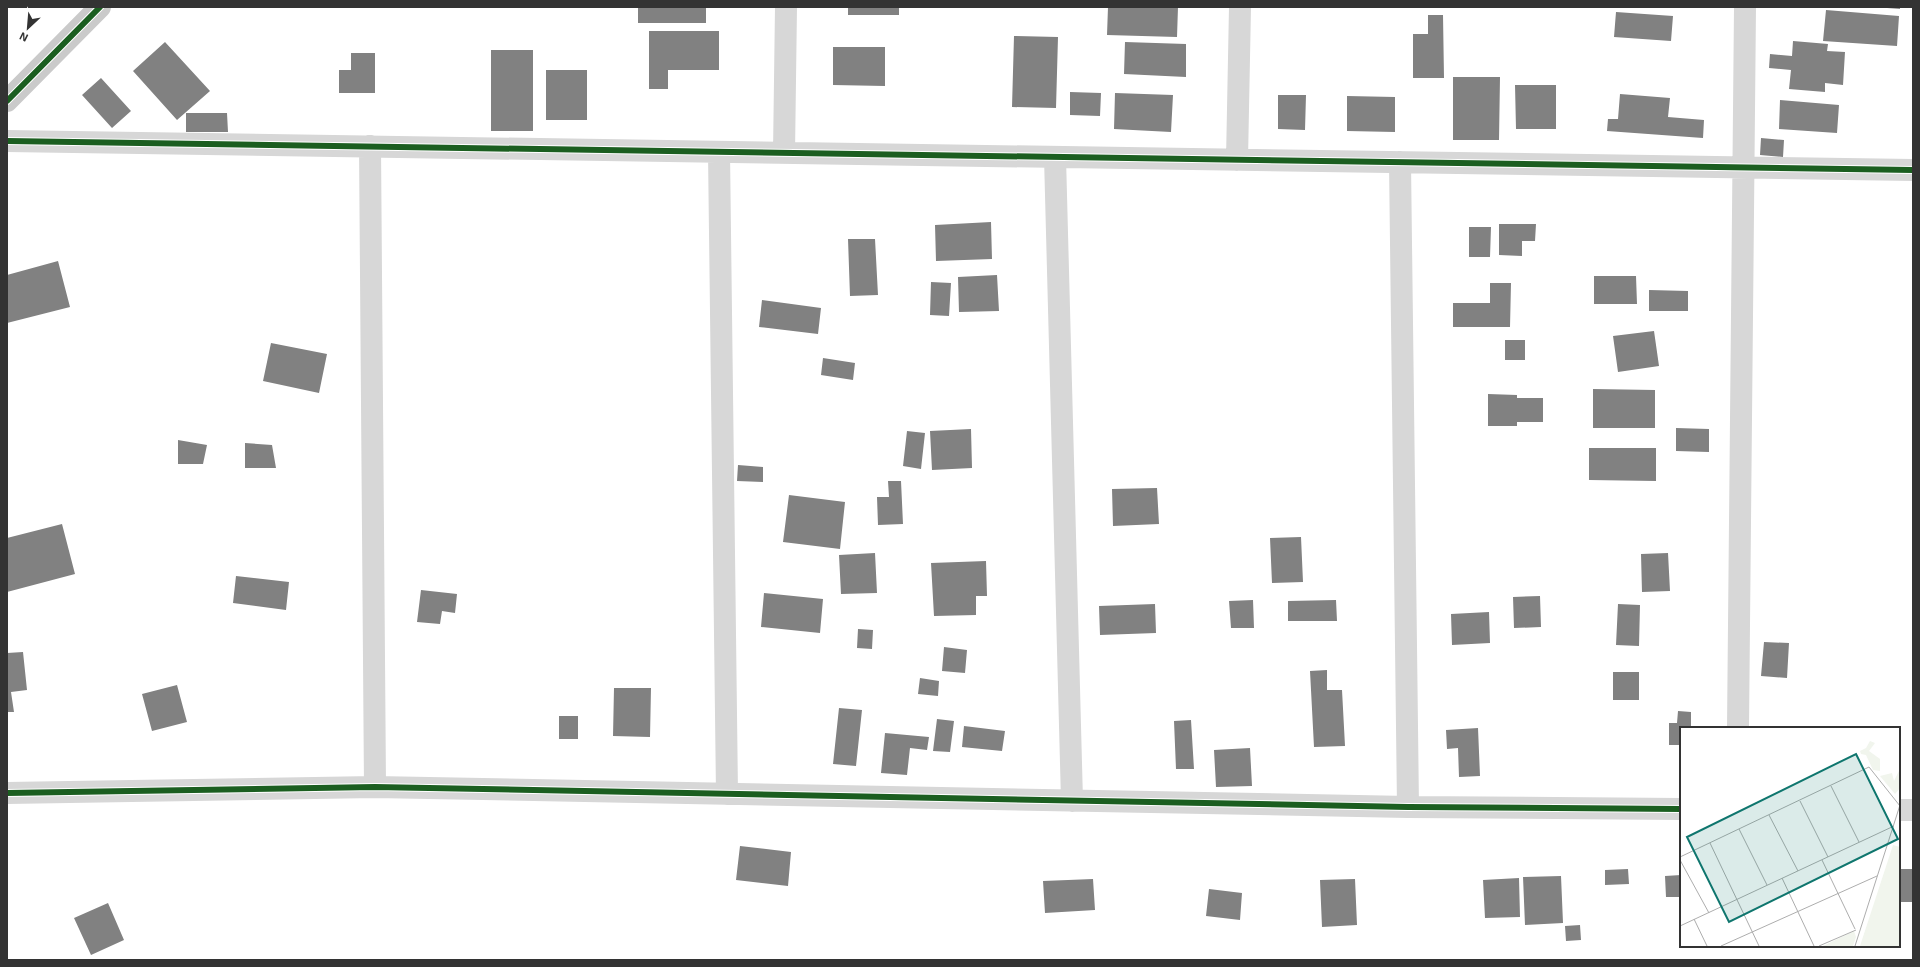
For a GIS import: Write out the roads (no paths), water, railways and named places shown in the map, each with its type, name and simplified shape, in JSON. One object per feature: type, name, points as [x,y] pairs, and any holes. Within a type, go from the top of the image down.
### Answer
[{"type":"main road","points":[[7,101],[100,7]]},
{"type":"street","points":[[784,153],[786,7]]},
{"type":"street","points":[[1237,160],[1240,7]]},
{"type":"street","points":[[1738,727],[1745,7]]},
{"type":"street","points":[[7,141],[1913,170]]},
{"type":"street","points":[[370,146],[375,787]]},
{"type":"street","points":[[719,152],[727,794]]},
{"type":"street","points":[[1055,157],[1072,800]]},
{"type":"street","points":[[1400,162],[1408,807]]},
{"type":"street","points":[[7,793],[375,787],[1408,807],[1680,809]]},
{"type":"street","points":[[1900,810],[1913,810]]}]
